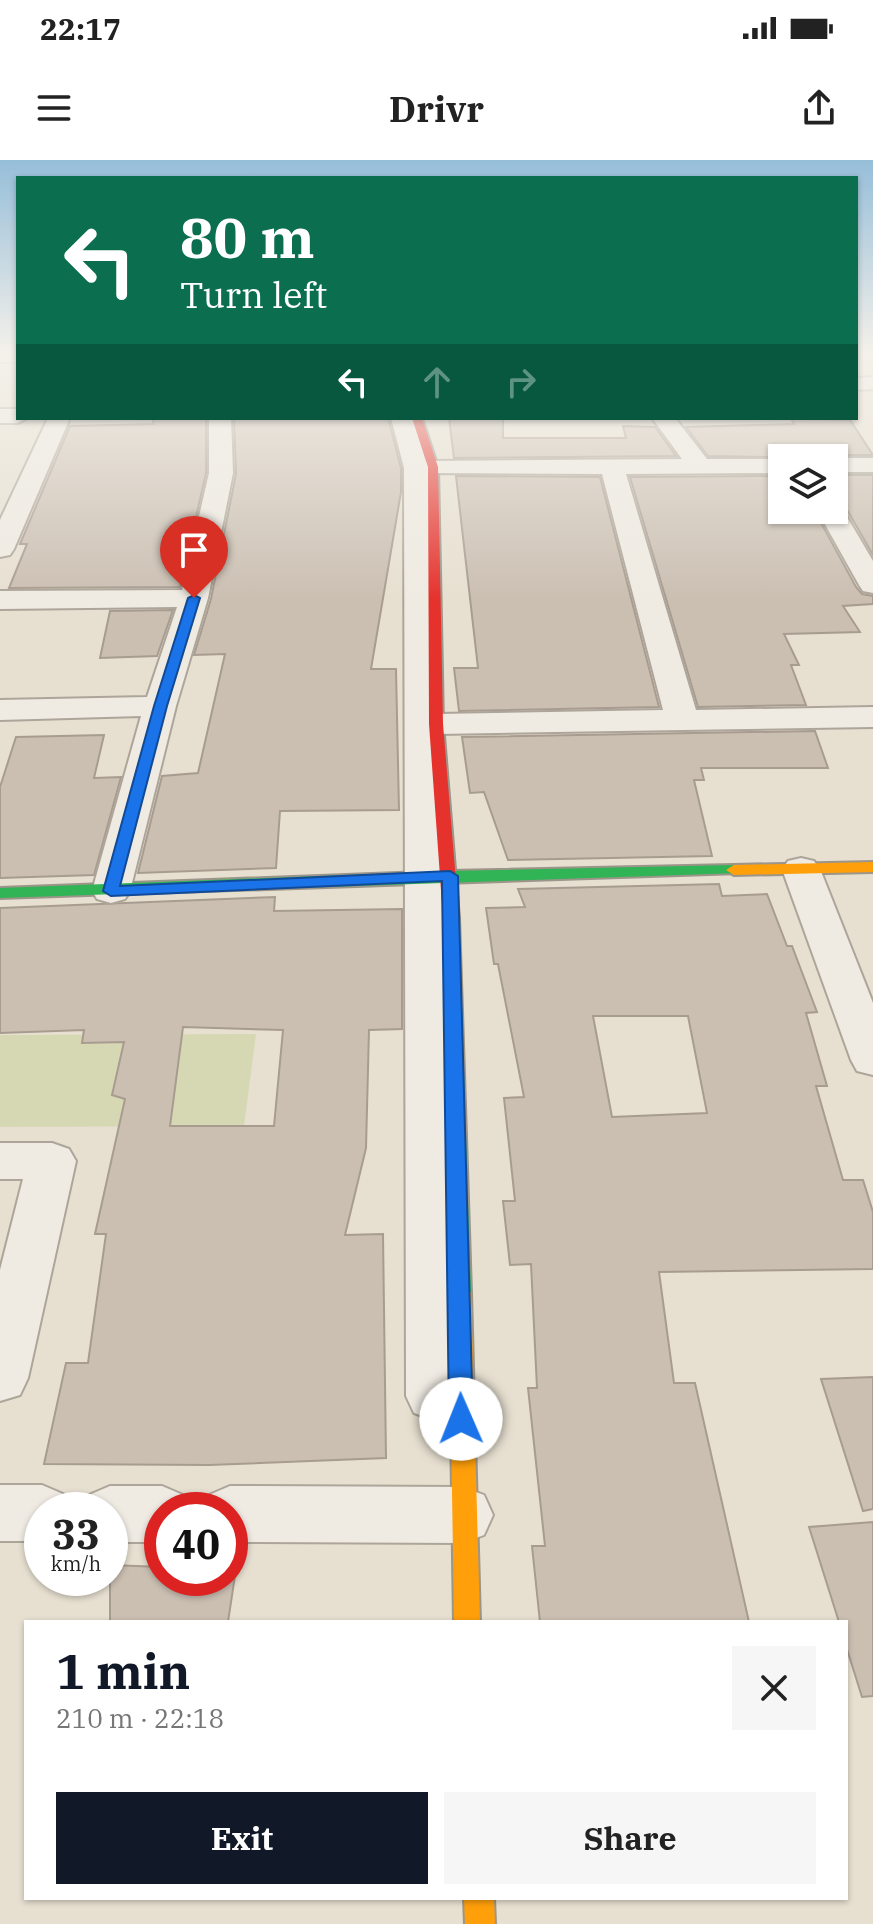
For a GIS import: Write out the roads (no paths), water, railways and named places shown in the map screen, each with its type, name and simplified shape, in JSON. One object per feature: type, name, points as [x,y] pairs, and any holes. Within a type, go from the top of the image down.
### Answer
[{"type":"street","points":[[0,549],[52,434]]},
{"type":"street","points":[[111,891],[160,706],[194,598],[221,473],[220,434]]},
{"type":"street","points":[[407,434],[416,468],[438,876]]},
{"type":"street","points":[[422,434],[433,467],[450,1515],[438,1620]]},
{"type":"street","points":[[676,434],[700,466]]},
{"type":"street","points":[[848,465],[873,465]]},
{"type":"street","points":[[612,466],[682,720]]},
{"type":"street","points":[[433,467],[768,466]]},
{"type":"street","points":[[838,524],[873,585]]},
{"type":"street","points":[[0,600],[194,598]]},
{"type":"street","points":[[0,710],[160,706]]},
{"type":"street","points":[[436,724],[873,717]]},
{"type":"street","points":[[0,893],[438,876],[873,867]]},
{"type":"street","points":[[801,869],[873,1060]]},
{"type":"street","points":[[0,1161],[52,1161],[0,1378]]},
{"type":"street","points":[[0,1513],[24,1513]]},
{"type":"street","points":[[248,1514],[450,1515]]},
{"type":"street","points":[[450,1515],[467,1620]]},
{"type":"street","points":[[443,1900],[444,1924]]},
{"type":"street","points":[[479,1900],[480,1924]]}]
